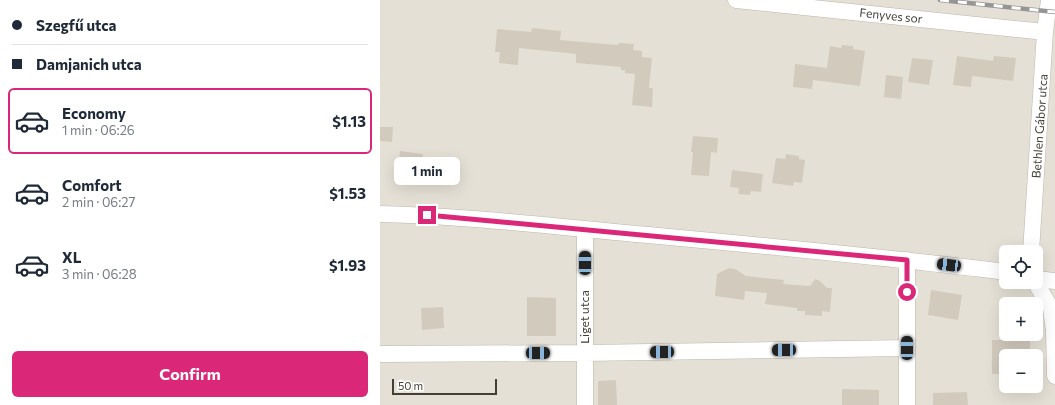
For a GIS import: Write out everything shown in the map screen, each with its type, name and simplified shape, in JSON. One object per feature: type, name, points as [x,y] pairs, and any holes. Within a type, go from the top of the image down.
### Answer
[{"type":"street","name":"Fenyves sor","points":[[736,0],[1046,32]]},
{"type":"street","name":"Bethlen Gábor utca","points":[[1032,245],[1048,114],[1046,32],[1049,0]]},
{"type":"street","points":[[380,214],[427,215],[585,229],[907,260],[999,271]]},
{"type":"street","name":"Liget utca","points":[[585,229],[585,405]]},
{"type":"street","points":[[907,260],[908,405]]},
{"type":"street","points":[[1043,280],[1055,281]]},
{"type":"street","points":[[1039,289],[1050,308],[1054,331],[1055,376]]},
{"type":"street","points":[[380,354],[585,353],[907,348]]},
{"type":"shaded area","points":[[380,0],[1055,0],[1055,405],[380,405]]},
{"type":"building","points":[[532,28],[561,31],[560,40],[618,45],[619,43],[634,44],[633,50],[642,51],[642,57],[652,58],[649,88],[653,88],[652,107],[632,105],[635,74],[625,73],[625,70],[621,70],[621,67],[576,63],[576,54],[519,48],[518,65],[499,63],[500,52],[495,52],[497,29],[531,32]]},
{"type":"building","points":[[842,45],[853,46],[853,49],[865,51],[860,86],[813,80],[812,89],[793,87],[795,64],[827,68],[830,46],[841,48]]},
{"type":"building","points":[[957,56],[993,61],[994,56],[1016,58],[1013,81],[972,76],[971,87],[953,85]]},
{"type":"building","points":[[912,58],[933,60],[929,85],[908,82]]},
{"type":"building","points":[[886,75],[903,77],[901,99],[884,97]]},
{"type":"building","points":[[380,127],[393,127],[392,142],[380,141]]},
{"type":"building","points":[[693,136],[718,138],[717,153],[711,152],[709,176],[691,175]]},
{"type":"building","points":[[400,151],[423,154],[420,177],[397,174]]},
{"type":"building","points":[[786,154],[799,156],[799,159],[805,160],[802,183],[794,182],[793,186],[772,183],[776,158],[785,159]]},
{"type":"building","points":[[732,170],[763,174],[761,192],[751,191],[750,195],[738,194],[739,188],[730,187]]},
{"type":"building","points":[[729,268],[735,269],[746,276],[784,280],[783,284],[810,286],[815,279],[820,281],[827,288],[832,288],[830,312],[822,311],[822,316],[805,315],[805,311],[797,311],[797,308],[765,304],[767,293],[745,291],[744,300],[715,296],[717,274]]},
{"type":"building","points":[[931,290],[962,295],[958,320],[928,315]]},
{"type":"building","points":[[527,297],[556,298],[556,336],[527,336]]},
{"type":"building","points":[[443,307],[444,328],[422,330],[421,308]]},
{"type":"building","points":[[992,340],[1030,341],[1030,349],[999,349],[999,374],[992,374]]},
{"type":"building","points":[[616,380],[617,405],[598,405],[598,381]]},
{"type":"building","points":[[842,389],[879,390],[879,405],[842,405]]},
{"type":"building","points":[[967,392],[968,405],[933,405],[933,393]]},
{"type":"railway","points":[[940,0],[1055,12]]},
{"type":"route","points":[[427,215],[601,230],[907,260],[907,292]]}]
